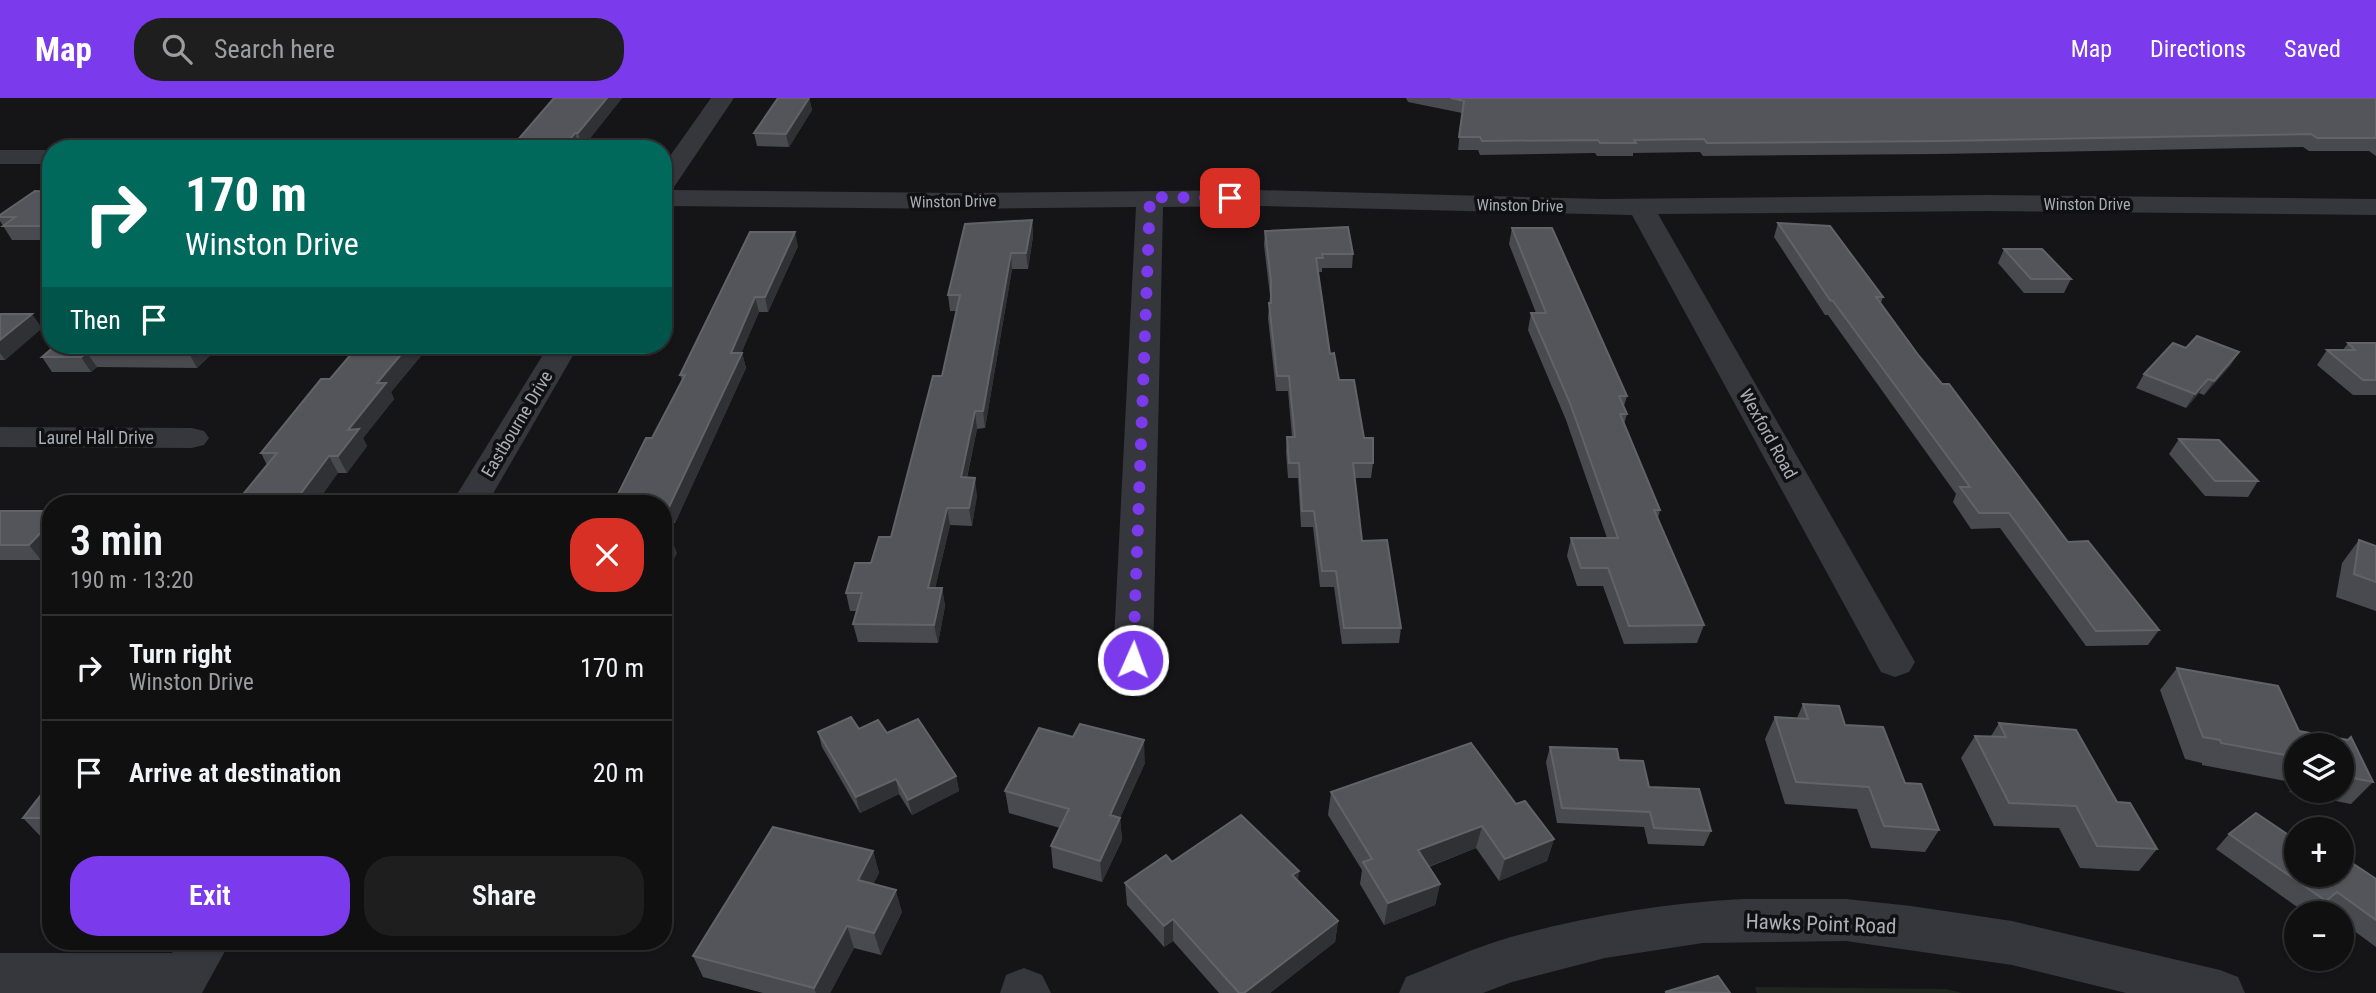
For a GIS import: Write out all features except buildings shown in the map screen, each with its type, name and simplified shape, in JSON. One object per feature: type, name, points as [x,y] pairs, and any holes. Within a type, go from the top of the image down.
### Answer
[{"type":"street","points":[[672,172],[723,98]]},
{"type":"street","points":[[0,157],[42,157]]},
{"type":"street","points":[[1133,660],[1150,197]]},
{"type":"street","name":"Winston Drive","points":[[672,198],[958,201],[1150,197],[1641,207],[2027,203],[2376,207]]},
{"type":"street","name":"Wexford Road","points":[[1641,207],[1895,662]]},
{"type":"street","name":"Eastbourne Drive","points":[[474,495],[559,354]]},
{"type":"street","name":"Laurel Hall Drive","points":[[0,437],[192,438]]},
{"type":"street","name":"Hawks Point Road","points":[[1424,993],[1509,960],[1605,936],[1703,922],[1743,920],[1846,920],[1911,927],[2012,943],[2112,979],[2220,993]]},
{"type":"street","points":[[0,976],[189,970]]},
{"type":"shaded area","points":[[1755,987],[1946,989],[1962,993],[1757,993]]},
{"type":"route","points":[[1133,660],[1150,197],[1230,198]]}]
